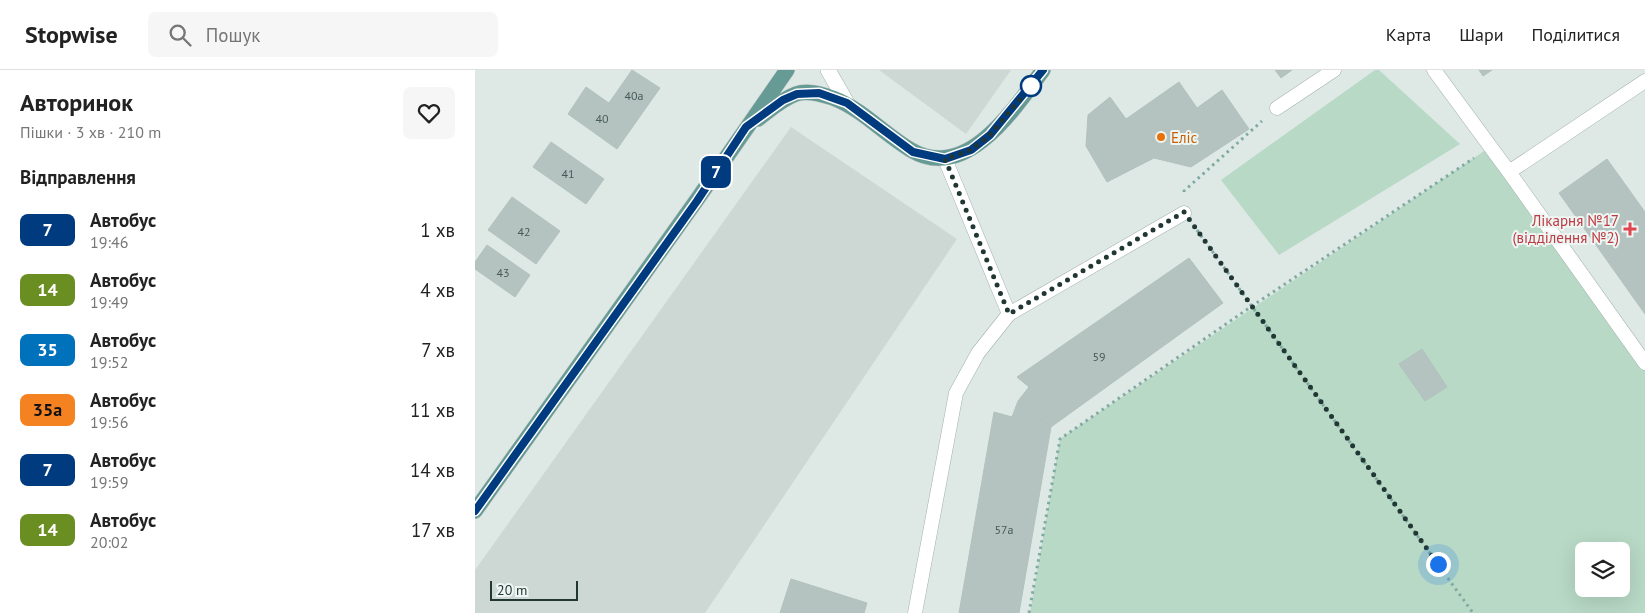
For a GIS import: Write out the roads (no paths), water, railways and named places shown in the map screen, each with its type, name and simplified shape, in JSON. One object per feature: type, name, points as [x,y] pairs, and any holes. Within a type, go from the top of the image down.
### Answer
[{"type":"main road","points":[[475,511],[697,201],[746,127],[787,70]]},
{"type":"main road","points":[[828,70],[847,103]]},
{"type":"main road","points":[[746,127],[783,100],[797,94],[819,93],[847,103],[913,152],[945,159],[971,150],[990,135],[1043,70]]},
{"type":"lane","points":[[1277,108],[1334,70]]},
{"type":"lane","points":[[1435,70],[1645,363]]},
{"type":"lane","points":[[1509,172],[1645,80]]},
{"type":"lane","points":[[945,159],[1009,314]]},
{"type":"lane","points":[[915,613],[956,392],[977,352],[1009,314],[1184,212]]},
{"type":"place","name":"Еліс","points":[[1161,137]]},
{"type":"place","name":"Лікарня №17 (відділення №2)","points":[[1630,229]]}]
